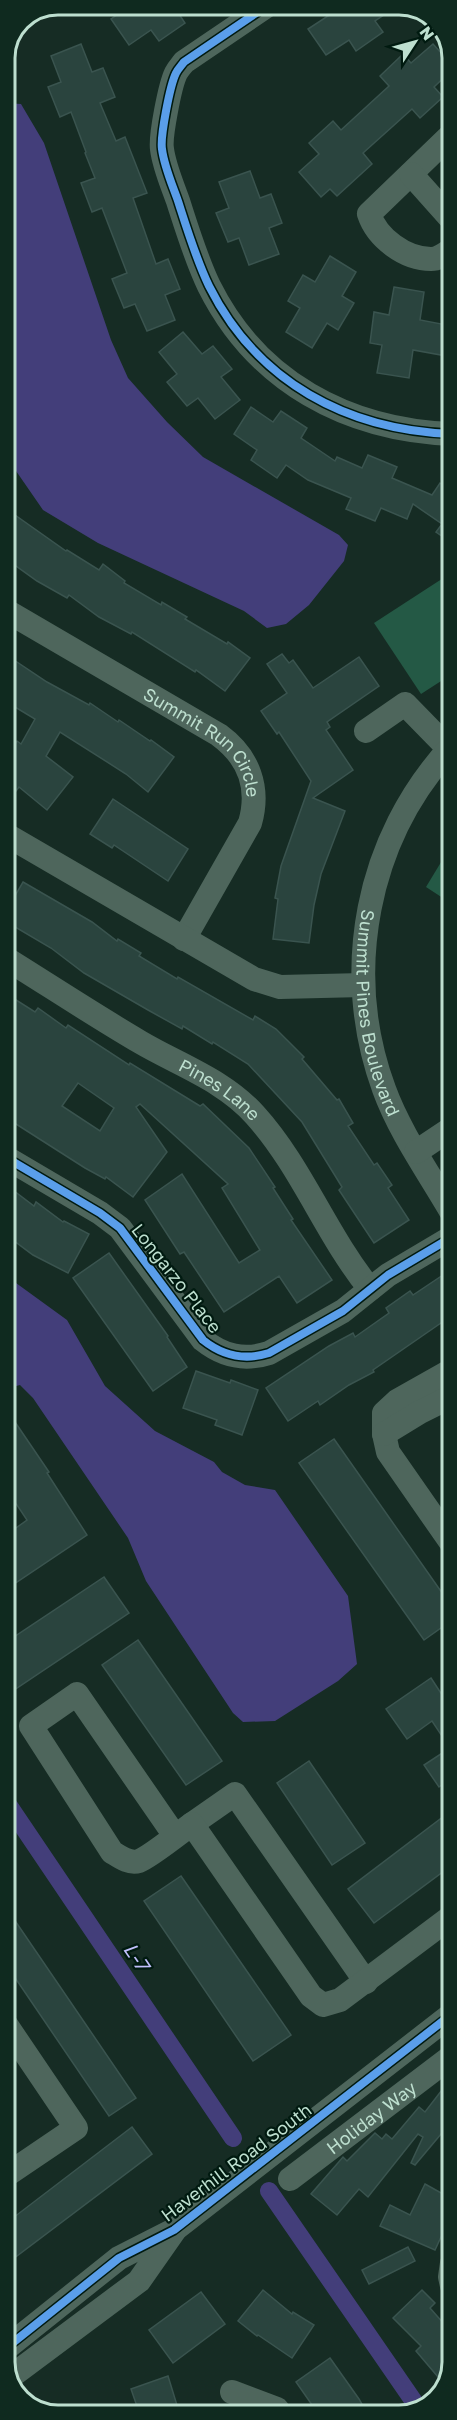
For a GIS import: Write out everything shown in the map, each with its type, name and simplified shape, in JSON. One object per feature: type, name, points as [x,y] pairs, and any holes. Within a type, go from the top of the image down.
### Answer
[{"type":"street","points":[[253,15],[184,62],[176,72],[172,84],[161,146],[198,259],[220,307],[242,336],[276,371],[305,392],[338,410],[377,424],[419,432],[442,433]]},
{"type":"street","points":[[442,144],[369,214],[383,237],[406,254],[432,259],[442,255]]},
{"type":"street","points":[[411,174],[442,209]]},
{"type":"street","name":"Summit Run Circle","points":[[15,616],[219,735],[238,752],[245,763],[254,786],[254,812],[250,824],[184,939]]},
{"type":"street","points":[[366,731],[405,704],[442,739]]},
{"type":"street","name":"Summit Pines Boulevard","points":[[442,759],[408,804],[395,828],[380,866],[369,905],[364,945],[363,984],[372,1052],[385,1090],[416,1152],[442,1196]]},
{"type":"street","points":[[15,840],[184,939],[266,984],[293,987],[363,984]]},
{"type":"street","name":"Pines Lane","points":[[15,964],[142,1043],[209,1078],[253,1113],[280,1146],[353,1268],[370,1290]]},
{"type":"street","points":[[416,1152],[442,1135]]},
{"type":"street","name":"Longarzo Place","points":[[15,1163],[100,1213],[120,1228],[195,1331],[212,1347],[223,1353],[246,1358],[269,1353],[343,1311],[388,1275],[442,1243]]},
{"type":"street","points":[[442,1376],[412,1392],[384,1413],[384,1434],[388,1452],[442,1524]]},
{"type":"street","points":[[384,1434],[442,1401]]},
{"type":"street","points":[[366,1982],[235,1794],[183,1830],[139,1861],[125,1860],[112,1852],[31,1726],[76,1694],[183,1830],[311,1996],[323,2005],[340,2000],[366,1982],[442,1924]]},
{"type":"street","name":"Haverhill Road South","points":[[15,2341],[119,2258],[174,2230],[442,2022]]},
{"type":"street","points":[[15,2039],[76,2128],[15,2169]]},
{"type":"street","name":"Holiday Way","points":[[290,2180],[442,2064]]},
{"type":"street","name":"Haverhill Road South","points":[[16,2373],[139,2281],[174,2230]]},
{"type":"street","points":[[232,2392],[266,2405]]},
{"type":"green space","points":[[442,579],[442,680],[421,694],[374,623]]},
{"type":"green space","points":[[442,861],[442,897],[426,887]]},
{"type":"shaded area","points":[[15,104],[21,104],[44,143],[111,340],[128,378],[167,422],[203,457],[339,535],[348,545],[344,561],[309,605],[286,624],[267,628],[244,611],[98,543],[43,510],[15,469]]},
{"type":"shaded area","points":[[15,1282],[67,1320],[105,1386],[155,1431],[214,1462],[222,1472],[245,1485],[275,1490],[348,1596],[357,1664],[338,1681],[275,1721],[243,1722],[233,1713],[146,1581],[128,1538],[33,1398],[20,1385],[15,1386]]},
{"type":"building","points":[[117,15],[180,15],[185,23],[159,41],[151,30],[129,45],[111,19]]},
{"type":"building","points":[[329,15],[384,15],[375,21],[383,32],[356,51],[349,40],[326,55],[308,29]]},
{"type":"building","points":[[81,44],[92,72],[103,68],[115,97],[100,103],[116,141],[125,137],[147,193],[133,198],[156,264],[168,259],[180,289],[165,295],[175,320],[147,331],[135,304],[124,308],[112,279],[127,273],[102,208],[92,212],[81,183],[95,178],[71,112],[60,117],[48,87],[61,82],[51,56]]},
{"type":"building","points":[[433,44],[442,54],[442,79],[434,87],[442,98],[420,118],[412,109],[363,153],[372,164],[337,196],[330,189],[321,197],[299,172],[319,154],[309,143],[333,121],[341,130],[389,86],[380,76],[403,54],[411,63]]},
{"type":"building","points":[[250,171],[260,198],[271,194],[282,223],[269,228],[279,254],[249,265],[239,238],[228,242],[216,213],[229,208],[219,182]]},
{"type":"building","points":[[330,256],[356,272],[342,296],[354,303],[338,330],[327,323],[312,348],[286,332],[300,308],[288,301],[303,275],[315,282]]},
{"type":"building","points":[[394,287],[424,292],[420,320],[442,324],[442,355],[413,350],[409,378],[377,373],[382,345],[370,343],[374,312],[389,315]]},
{"type":"building","points":[[183,332],[202,354],[213,346],[232,369],[221,377],[240,400],[215,419],[198,398],[187,406],[167,382],[177,374],[159,352]]},
{"type":"building","points":[[251,407],[273,422],[281,411],[307,428],[301,438],[335,461],[337,457],[362,468],[368,455],[397,467],[392,478],[432,495],[440,483],[442,484],[442,524],[413,504],[407,519],[381,508],[375,521],[346,509],[351,498],[308,480],[286,465],[277,478],[251,460],[257,450],[234,434]]},
{"type":"building","points":[[15,515],[66,551],[99,570],[103,564],[125,581],[124,583],[161,605],[162,602],[187,617],[185,619],[227,644],[228,642],[250,658],[225,691],[196,670],[195,672],[132,632],[131,634],[99,617],[69,595],[67,598],[15,565]]},
{"type":"building","points":[[442,524],[442,536],[436,532]]},
{"type":"building","points":[[282,654],[289,663],[293,660],[313,688],[359,657],[379,686],[327,722],[330,727],[326,730],[353,770],[313,798],[345,811],[321,874],[309,943],[273,939],[278,899],[275,898],[281,866],[311,781],[279,732],[277,734],[261,711],[287,693],[267,664]]},
{"type":"building","points":[[15,661],[47,682],[89,705],[90,703],[118,722],[119,720],[174,757],[148,792],[126,774],[60,732],[46,756],[73,777],[47,810],[19,787],[15,790],[15,744],[17,741],[21,744],[35,719],[15,707]]},
{"type":"building","points":[[113,799],[188,849],[168,881],[114,845],[112,848],[90,834]]},
{"type":"building","points":[[23,882],[92,922],[117,941],[118,939],[141,953],[139,956],[177,979],[178,977],[253,1020],[255,1016],[276,1029],[304,1057],[302,1059],[337,1100],[339,1099],[353,1123],[348,1126],[374,1165],[377,1163],[392,1185],[388,1188],[409,1220],[374,1243],[339,1190],[342,1187],[302,1122],[248,1064],[213,1042],[212,1044],[183,1026],[182,1029],[84,973],[51,948],[15,927],[15,896]]},
{"type":"building","points":[[15,999],[35,1012],[38,1008],[66,1028],[68,1025],[129,1065],[130,1063],[200,1106],[203,1104],[249,1148],[275,1187],[273,1188],[293,1219],[291,1220],[332,1280],[297,1303],[279,1276],[224,1312],[184,1252],[180,1254],[145,1200],[182,1174],[239,1263],[260,1250],[222,1188],[228,1184],[140,1104],[136,1107],[167,1152],[133,1197],[106,1177],[105,1179],[15,1123]],"holes":[[[78,1083],[114,1108],[100,1131],[62,1106]]]},
{"type":"building","points":[[15,1192],[34,1206],[36,1202],[63,1222],[89,1234],[68,1273],[33,1255],[15,1242]]},
{"type":"building","points":[[109,1253],[168,1336],[187,1367],[153,1391],[73,1278]]},
{"type":"building","points":[[442,1276],[442,1325],[441,1323],[373,1370],[374,1372],[349,1385],[320,1405],[318,1401],[288,1421],[266,1388],[329,1346],[353,1333],[355,1337],[389,1313],[386,1308],[410,1291],[413,1295]]},
{"type":"building","points":[[196,1371],[258,1390],[242,1435],[215,1425],[217,1420],[183,1408]]},
{"type":"building","points":[[15,1422],[87,1535],[15,1583],[15,1529],[27,1520],[15,1502]]},
{"type":"building","points":[[334,1439],[442,1593],[442,1627],[424,1640],[299,1463]]},
{"type":"building","points":[[104,1577],[129,1613],[15,1689],[15,1636]]},
{"type":"building","points":[[138,1640],[222,1761],[186,1785],[102,1665]]},
{"type":"building","points":[[431,1678],[442,1695],[442,1736],[432,1721],[407,1739],[386,1709]]},
{"type":"building","points":[[442,1753],[442,1785],[439,1787],[424,1765]]},
{"type":"building","points":[[309,1761],[365,1843],[332,1865],[277,1783]]},
{"type":"building","points":[[442,1818],[442,1872],[374,1923],[348,1889]]},
{"type":"building","points":[[181,1876],[291,2035],[253,2061],[144,1901]]},
{"type":"building","points":[[15,1921],[136,2098],[109,2116],[15,1978]]},
{"type":"building","points":[[442,2090],[442,2133],[415,2165],[411,2163],[423,2137],[418,2134],[368,2197],[359,2189],[337,2215],[311,2194],[343,2157],[347,2161],[375,2133],[382,2139],[386,2134],[392,2139],[419,2107],[425,2112]]},
{"type":"building","points":[[132,2127],[152,2154],[15,2257],[15,2216]]},
{"type":"building","points":[[425,2184],[442,2193],[442,2235],[435,2250],[380,2226],[390,2205],[410,2215]]},
{"type":"building","points":[[408,2247],[415,2261],[369,2284],[362,2270]]},
{"type":"building","points":[[263,2290],[292,2314],[293,2312],[314,2325],[292,2358],[238,2321]]},
{"type":"building","points":[[422,2290],[435,2303],[430,2308],[442,2322],[442,2362],[439,2378],[416,2351],[421,2346],[393,2318]]},
{"type":"building","points":[[201,2292],[225,2324],[173,2363],[149,2330]]},
{"type":"building","points":[[330,2358],[362,2405],[312,2405],[296,2382]]},
{"type":"building","points":[[168,2376],[177,2405],[137,2405],[131,2389]]},
{"type":"waterway","name":"L-7","points":[[15,1815],[233,2138]]},
{"type":"waterway","name":"L-7","points":[[269,2191],[414,2402]]},
{"type":"cycle path","points":[[253,15],[184,62],[176,73],[168,99],[162,134],[163,155],[204,276],[229,320],[252,349],[279,374],[309,394],[342,411],[376,423],[442,433]]},
{"type":"cycle path","points":[[15,1163],[100,1213],[120,1228],[203,1340],[218,1350],[234,1356],[251,1357],[269,1353],[343,1311],[388,1275],[442,1243]]},
{"type":"cycle path","points":[[15,2341],[119,2258],[174,2230],[442,2022]]}]
